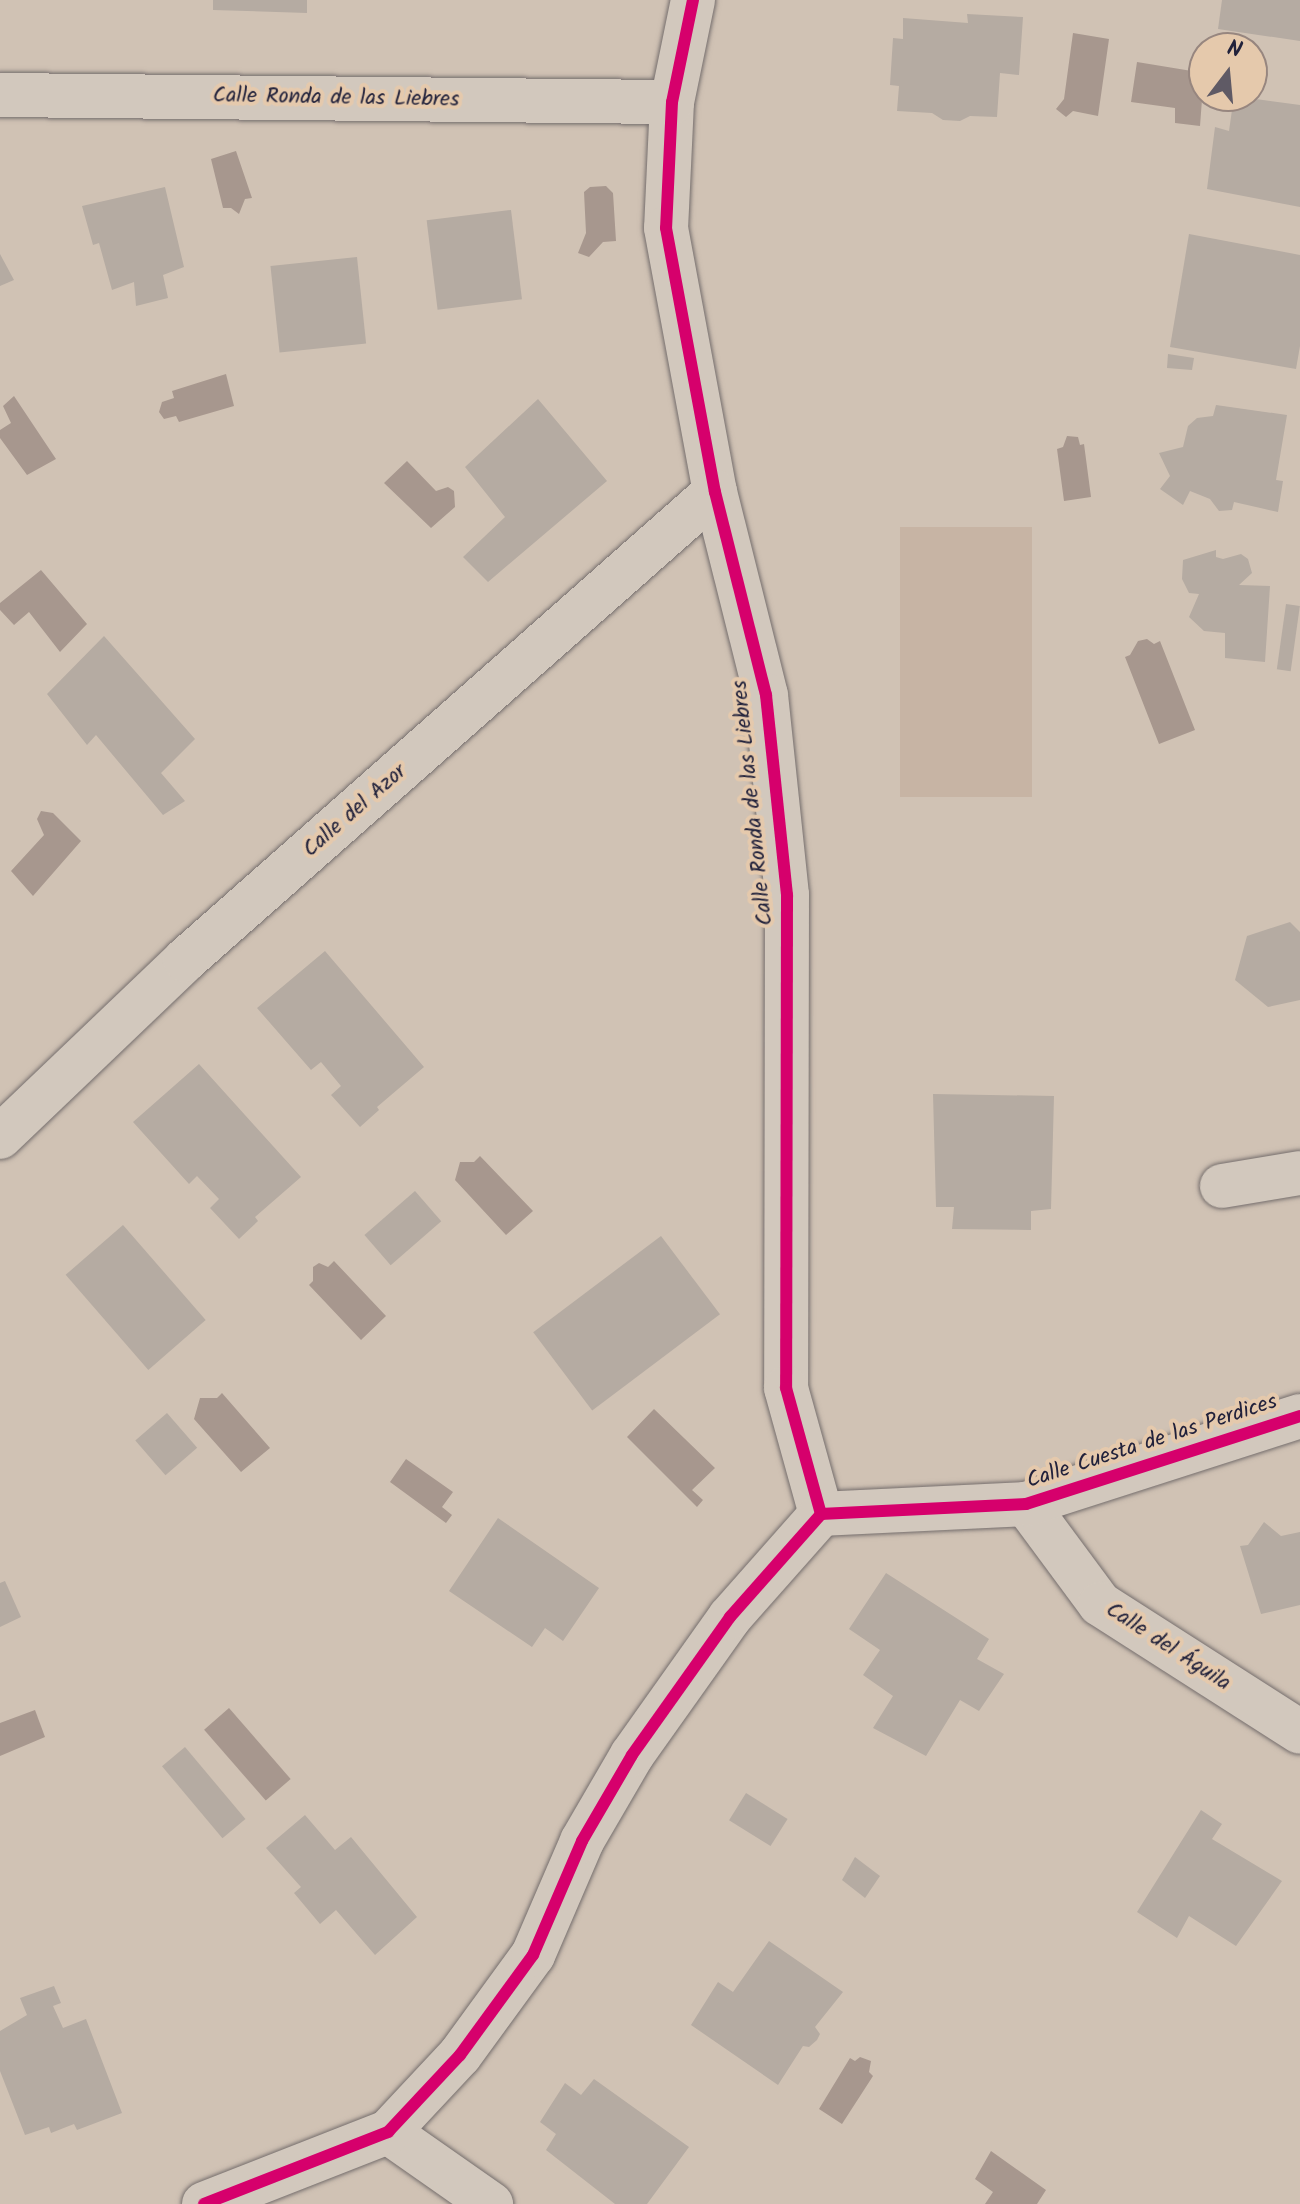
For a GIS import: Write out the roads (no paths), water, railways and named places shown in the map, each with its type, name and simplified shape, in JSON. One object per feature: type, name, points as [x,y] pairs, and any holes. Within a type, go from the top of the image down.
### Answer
[{"type":"street","name":"Calle Ronda de las Liebres","points":[[693,0],[672,102],[666,228],[715,492],[766,695],[787,895],[786,1388],[821,1514]]},
{"type":"street","name":"Calle Ronda de las Liebres","points":[[0,95],[672,102]]},
{"type":"street","name":"Calle del Azor","points":[[0,1137],[185,960],[715,492]]},
{"type":"street","points":[[1222,1186],[1300,1173]]},
{"type":"street","name":"Calle Cuesta de las Perdices","points":[[821,1514],[1026,1504],[1300,1416]]},
{"type":"street","name":"Calle del Águila","points":[[1026,1504],[1100,1604],[1300,1732]]},
{"type":"street","points":[[204,2204],[388,2132],[460,2055],[533,1955],[582,1841],[632,1755],[730,1617],[821,1514]]},
{"type":"street","points":[[388,2132],[491,2204]]}]
